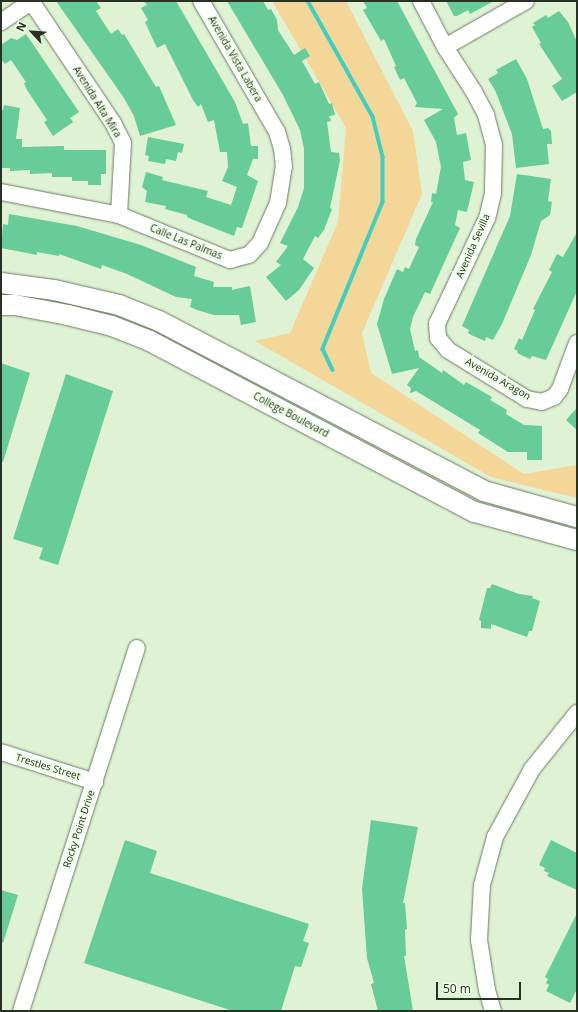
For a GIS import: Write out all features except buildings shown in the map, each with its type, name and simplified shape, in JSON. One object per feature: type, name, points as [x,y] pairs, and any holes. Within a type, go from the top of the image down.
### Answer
[{"type":"main road","points":[[1,283],[17,283],[72,293],[119,305],[139,313],[484,491],[577,518]]},
{"type":"main road","name":"College Boulevard","points":[[1,305],[22,306],[112,326],[150,341],[475,512],[577,540]]},
{"type":"street","points":[[1,22],[32,1]]},
{"type":"street","name":"Avenida Alta Mira","points":[[32,1],[113,123],[123,143],[119,215]]},
{"type":"street","name":"Avenida Vista Labera","points":[[201,1],[268,116]]},
{"type":"street","name":"Avenida Sevilla","points":[[420,1],[445,47],[486,115],[494,144],[493,193],[487,218],[437,324],[438,338]]},
{"type":"street","points":[[445,47],[526,1]]},
{"type":"street","name":"Calle Las Palmas","points":[[1,192],[119,215],[230,260],[249,255],[260,243],[278,203],[284,167],[278,137],[268,116]]},
{"type":"street","name":"Avenida Aragon","points":[[438,338],[448,350],[527,399],[542,402],[554,397],[560,390],[577,344]]},
{"type":"street","name":"Rocky Point Drive","points":[[21,1011],[137,648]]},
{"type":"street","points":[[493,1011],[487,990],[479,940],[482,885],[495,837],[532,769],[577,713]]},
{"type":"street","name":"Trestles Street","points":[[1,752],[95,782]]},
{"type":"shaded area","points":[[272,1],[346,1],[413,131],[422,194],[362,333],[371,373],[524,474],[577,465],[577,498],[491,477],[255,341],[290,333],[338,222],[346,128]]},
{"type":"waterway","points":[[308,1],[373,117],[383,157],[383,202],[323,349],[333,370]]}]
